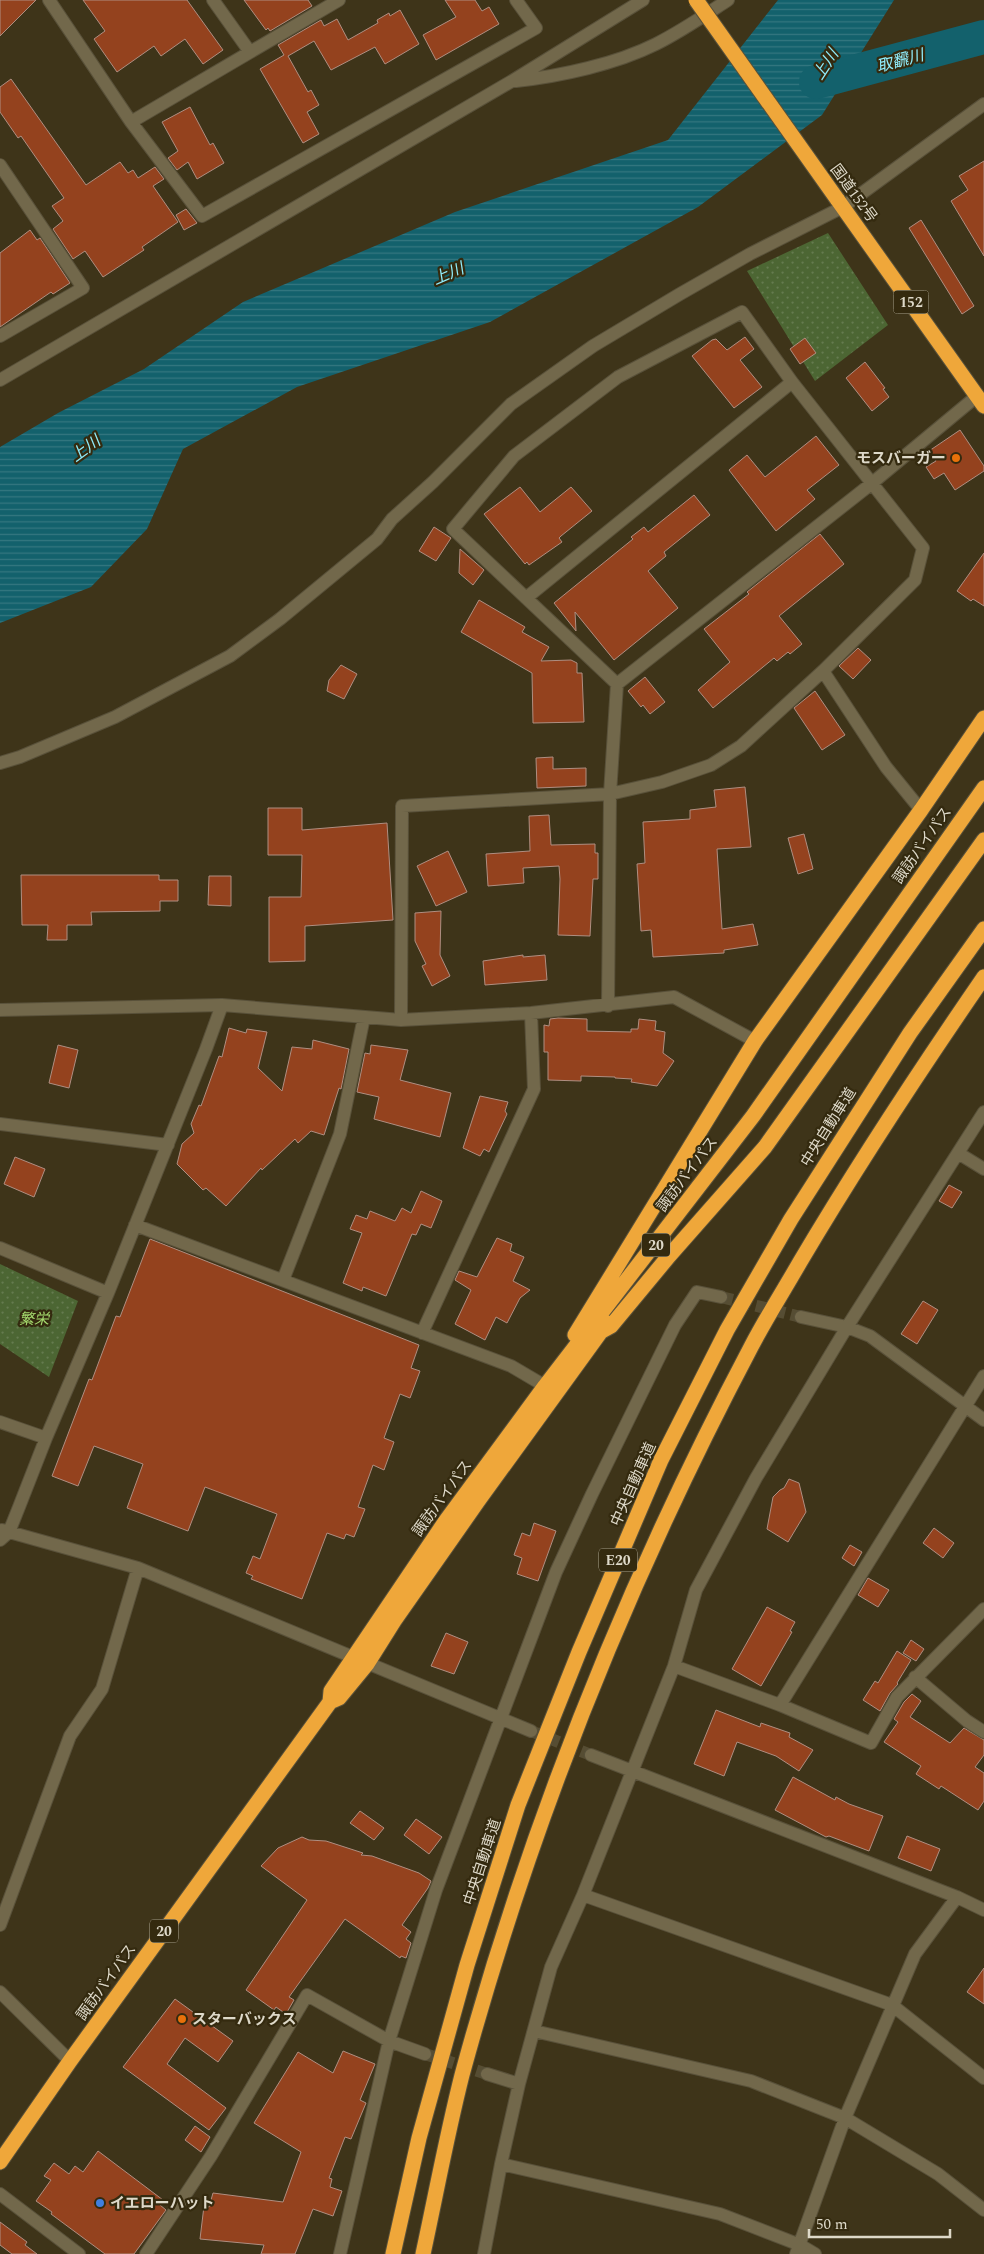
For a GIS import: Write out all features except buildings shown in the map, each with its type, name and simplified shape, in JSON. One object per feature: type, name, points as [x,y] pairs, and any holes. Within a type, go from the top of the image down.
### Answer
[{"type":"highway","name":"国道152号","points":[[696,0],[981,401]]},
{"type":"highway","name":"20","points":[[558,1370],[555,1363],[632,1243],[754,1041],[921,810],[984,718]]},
{"type":"highway","name":"諏訪バイパス","points":[[0,2162],[70,2061],[330,1702],[339,1698],[445,1522],[545,1386],[753,1116],[984,788]]},
{"type":"highway","name":"諏訪バイパス","points":[[360,1661],[394,1620],[602,1331],[759,1122],[984,802]]},
{"type":"highway","name":"20","points":[[602,1331],[611,1326],[765,1147],[984,840]]},
{"type":"highway","name":"中央自動車道","points":[[393,2254],[419,2138],[465,1975],[518,1805],[579,1652],[661,1460],[727,1330],[791,1219],[910,1033],[984,929]]},
{"type":"highway","name":"E20","points":[[424,2254],[461,2079],[489,1979],[543,1812],[604,1656],[686,1476],[752,1344],[870,1146],[984,977]]},
{"type":"highway","points":[[432,2254],[449,2132]]},
{"type":"street","points":[[49,0],[130,122],[202,216],[536,28],[516,0]]},
{"type":"street","points":[[213,0],[250,52]]},
{"type":"street","points":[[130,122],[338,0]]},
{"type":"street","points":[[0,380],[512,81],[643,0]]},
{"type":"street","points":[[512,81],[601,64],[655,44],[688,27],[728,0]]},
{"type":"street","points":[[0,763],[20,757],[115,717],[230,656],[280,619],[377,539],[392,519],[433,482],[511,404],[593,346],[840,203],[984,104]]},
{"type":"street","points":[[0,165],[83,288],[0,336]]},
{"type":"street","points":[[401,1020],[402,806],[610,794],[662,782],[711,765],[742,746],[823,671],[915,580],[923,548],[792,382],[742,312],[618,377],[514,456],[453,529],[617,684]]},
{"type":"street","points":[[526,598],[792,382]]},
{"type":"street","points":[[608,1006],[610,794],[617,684],[871,484],[981,401]]},
{"type":"street","points":[[823,671],[886,767],[921,810]]},
{"type":"street","points":[[0,1010],[222,1005],[401,1020],[531,1013],[608,1006],[674,997],[754,1041]]},
{"type":"street","points":[[222,1005],[108,1293],[3,1534],[138,1568],[531,1730]]},
{"type":"street","points":[[422,1333],[534,1089],[531,1013]]},
{"type":"street","points":[[283,1280],[340,1134],[364,1017]]},
{"type":"street","points":[[484,2254],[500,2164],[519,2084],[551,1967],[583,1895],[674,1666],[696,1590],[756,1478],[847,1327],[984,1112]]},
{"type":"street","points":[[0,1124],[168,1144]]},
{"type":"street","points":[[958,1153],[984,1170]]},
{"type":"street","points":[[135,1225],[511,1366],[545,1386]]},
{"type":"street","points":[[0,1248],[108,1293]]},
{"type":"street","points":[[340,2254],[389,2041],[436,1890],[503,1718],[556,1572],[675,1325],[697,1292],[720,1298]]},
{"type":"street","points":[[801,1317],[847,1327],[870,1336],[984,1420]]},
{"type":"street","points":[[780,1705],[984,1376]]},
{"type":"street","points":[[0,1422],[46,1438]]},
{"type":"street","points":[[0,1925],[70,1736],[102,1689],[138,1568]]},
{"type":"street","points":[[674,1666],[780,1705],[871,1743],[898,1697],[915,1676],[984,1609]]},
{"type":"street","points":[[915,1676],[967,1721],[984,1732]]},
{"type":"street","points":[[591,1755],[957,1897],[984,1910]]},
{"type":"street","points":[[583,1895],[892,2005],[984,2078]]},
{"type":"street","points":[[798,2249],[845,2118],[915,1954],[957,1897]]},
{"type":"street","points":[[0,1992],[70,2061]]},
{"type":"street","points":[[146,2254],[211,2156],[307,1995],[389,2041],[425,2054]]},
{"type":"street","points":[[534,2031],[751,2081],[845,2118],[938,2174],[984,2210]]},
{"type":"street","points":[[487,2074],[519,2084]]},
{"type":"street","points":[[500,2164],[720,2214],[798,2249],[815,2254]]},
{"type":"street","points":[[0,2194],[79,2254]]},
{"type":"green space","points":[[828,233],[888,325],[815,381],[747,271]]},
{"type":"green space","name":"繁栄","points":[[0,1264],[78,1301],[49,1377],[0,1344]]},
{"type":"water","name":"上川","points":[[778,0],[894,0],[822,115],[698,207],[490,322],[297,387],[183,449],[147,529],[91,587],[0,623],[0,447],[58,413],[144,369],[243,302],[455,212],[668,140]]},
{"type":"waterway","name":"取飜川","points":[[816,82],[984,37]]},
{"type":"tunnel","points":[[721,1297],[801,1317]]},
{"type":"tunnel","points":[[531,1731],[591,1755]]},
{"type":"tunnel","points":[[425,2054],[487,2074]]},
{"type":"place","name":"モスバーガー","points":[[956,458]]},
{"type":"place","name":"スターバックス","points":[[182,2019]]},
{"type":"place","name":"イエローハット","points":[[100,2203]]}]
